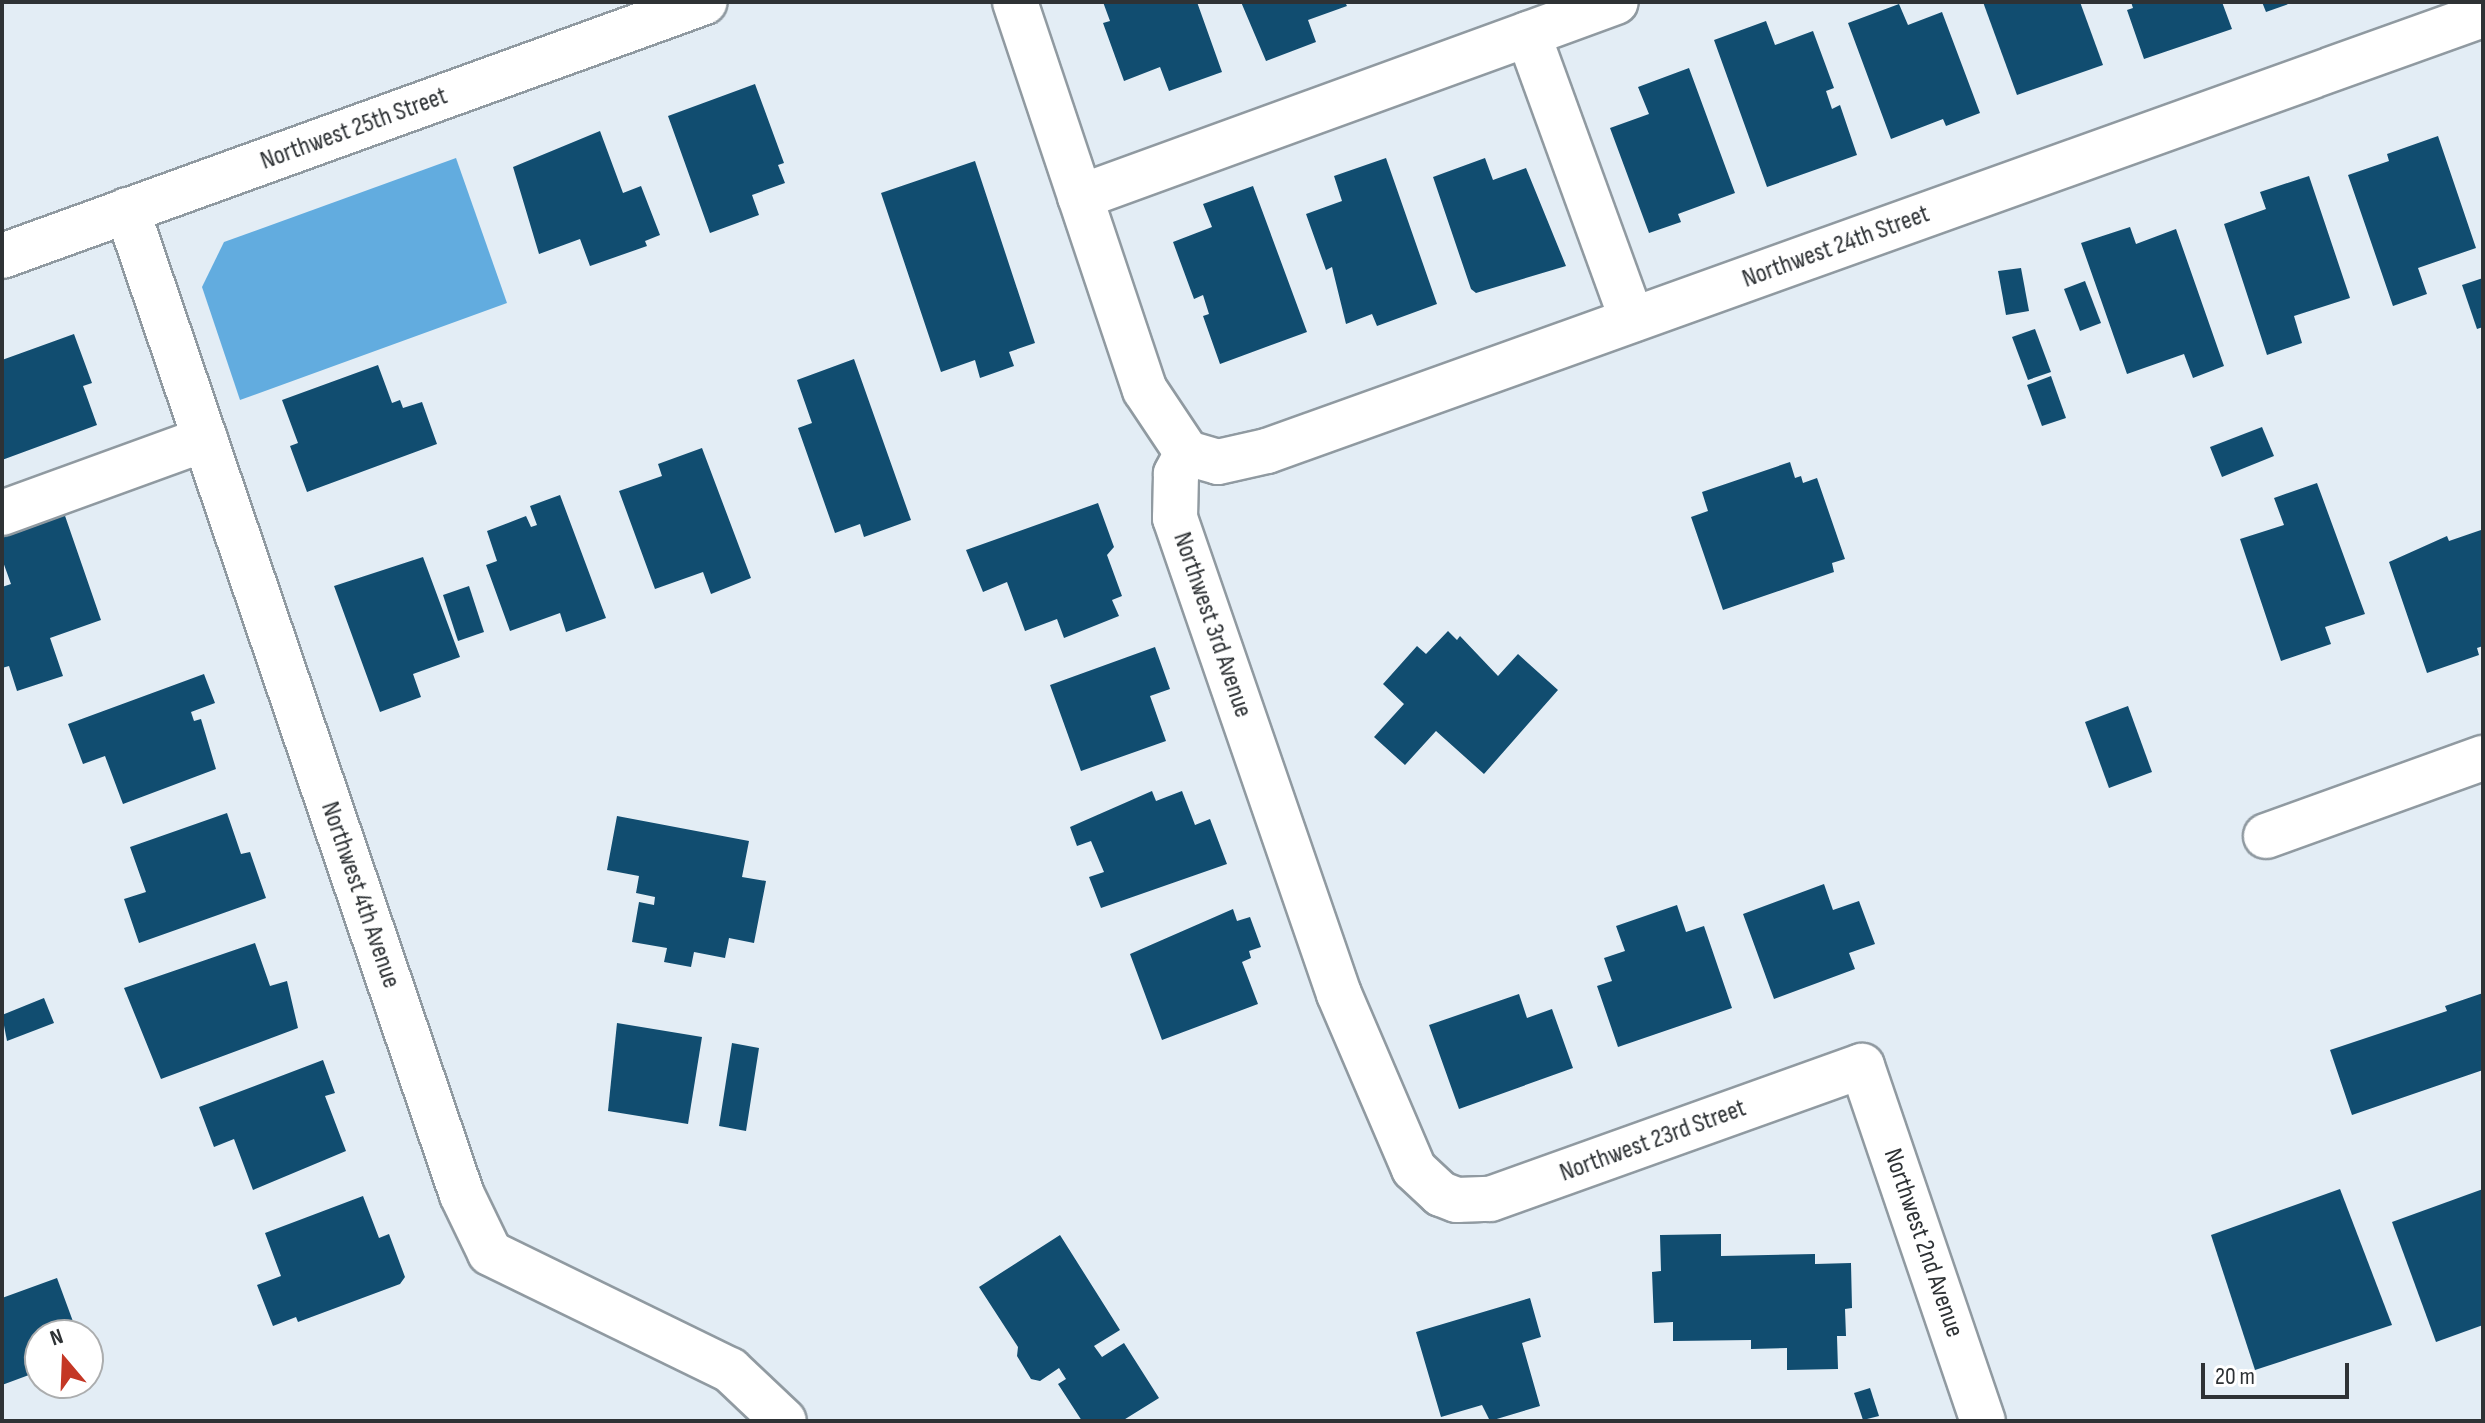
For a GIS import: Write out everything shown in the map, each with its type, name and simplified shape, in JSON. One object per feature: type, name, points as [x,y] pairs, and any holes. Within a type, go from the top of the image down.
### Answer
[{"type":"street","name":"Northwest 25th Street","points":[[2,256],[705,2]]},
{"type":"street","points":[[1015,2],[1145,390],[1187,453]]},
{"type":"street","points":[[1080,197],[1616,2]]},
{"type":"street","name":"Northwest 24th Street","points":[[1187,453],[1218,462],[1267,451],[1632,320],[2414,19],[2483,15]]},
{"type":"street","points":[[1528,34],[1632,320]]},
{"type":"street","name":"Northwest 4th Avenue","points":[[127,210],[462,1195],[490,1253],[730,1370],[784,1421]]},
{"type":"street","points":[[2,513],[205,439]]},
{"type":"street","name":"Northwest 3rd Avenue","points":[[1187,453],[1176,474],[1175,518],[1339,994],[1414,1169],[1441,1194]]},
{"type":"street","points":[[2266,836],[2483,758]]},
{"type":"street","name":"Northwest 23rd Street","points":[[1441,1194],[1457,1200],[1490,1199],[1862,1066]]},
{"type":"street","name":"Northwest 2nd Avenue","points":[[1862,1066],[1983,1421]]},
{"type":"water","points":[[456,158],[507,303],[240,400],[202,287],[224,242]]},
{"type":"building","points":[[1103,2],[1197,2],[1222,72],[1169,91],[1160,67],[1124,81],[1103,23],[1110,21]]},
{"type":"building","points":[[1241,2],[1345,2],[1347,6],[1308,20],[1316,42],[1266,61]]},
{"type":"building","points":[[1983,2],[2080,2],[2103,65],[2017,95]]},
{"type":"building","points":[[2131,2],[2222,2],[2232,29],[2144,59],[2127,10],[2133,8]]},
{"type":"building","points":[[2262,2],[2294,2],[2266,12]]},
{"type":"building","points":[[1899,4],[1908,25],[1942,12],[1980,113],[1946,126],[1943,119],[1891,139],[1848,23]]},
{"type":"building","points":[[1766,21],[1775,45],[1813,31],[1834,88],[1826,91],[1832,109],[1840,105],[1857,155],[1767,187],[1714,40]]},
{"type":"building","points":[[1689,68],[1735,193],[1678,214],[1681,222],[1649,233],[1610,128],[1649,114],[1638,87]]},
{"type":"building","points":[[755,84],[784,163],[778,165],[785,183],[752,195],[759,215],[710,233],[668,116]]},
{"type":"building","points":[[600,131],[623,193],[641,186],[660,235],[645,241],[647,246],[590,266],[580,239],[539,254],[513,167]]},
{"type":"building","points":[[2438,136],[2476,248],[2418,268],[2427,294],[2393,306],[2348,175],[2389,161],[2387,154]]},
{"type":"building","points":[[1386,158],[1437,304],[1377,326],[1372,314],[1346,324],[1332,267],[1326,270],[1306,214],[1342,201],[1334,176]]},
{"type":"building","points":[[1485,158],[1493,180],[1526,168],[1566,266],[1476,293],[1471,289],[1433,177]]},
{"type":"building","points":[[975,161],[1035,343],[1009,352],[1014,366],[980,378],[975,360],[941,372],[881,193]]},
{"type":"building","points":[[2309,176],[2350,298],[2294,316],[2302,343],[2267,355],[2224,224],[2266,209],[2260,192]]},
{"type":"building","points":[[1253,186],[1307,332],[1220,364],[1203,316],[1209,314],[1203,295],[1194,299],[1173,242],[1212,227],[1203,204]]},
{"type":"building","points":[[2130,227],[2136,244],[2176,229],[2224,366],[2193,378],[2184,354],[2127,374],[2081,243]]},
{"type":"building","points":[[2021,268],[2029,311],[2006,315],[1998,271]]},
{"type":"building","points":[[2483,278],[2483,327],[2477,329],[2462,285]]},
{"type":"building","points":[[2085,281],[2101,323],[2080,331],[2064,289]]},
{"type":"building","points":[[2035,329],[2051,372],[2028,380],[2012,337]]},
{"type":"building","points":[[74,334],[92,383],[83,386],[97,425],[2,460],[2,360]]},
{"type":"building","points":[[854,359],[911,520],[864,537],[860,524],[835,533],[798,428],[812,423],[797,380]]},
{"type":"building","points":[[378,365],[392,403],[400,400],[403,408],[422,402],[437,444],[307,492],[290,446],[298,443],[282,400]]},
{"type":"building","points":[[2051,376],[2066,418],[2042,426],[2027,385]]},
{"type":"building","points":[[2262,427],[2274,456],[2222,477],[2210,447]]},
{"type":"building","points":[[702,448],[751,578],[711,594],[703,572],[655,589],[619,491],[662,476],[658,464]]},
{"type":"building","points":[[1790,462],[1795,478],[1801,476],[1803,483],[1817,478],[1845,559],[1832,563],[1834,572],[1723,610],[1691,517],[1708,511],[1702,492]]},
{"type":"building","points":[[2317,483],[2365,614],[2325,627],[2331,644],[2281,661],[2240,539],[2284,525],[2274,498]]},
{"type":"building","points":[[560,495],[606,618],[566,632],[560,613],[510,631],[486,565],[497,561],[487,531],[526,516],[531,527],[537,525],[530,506]]},
{"type":"building","points":[[1098,503],[1114,547],[1107,555],[1122,596],[1112,600],[1119,616],[1064,638],[1057,619],[1025,631],[1007,582],[983,592],[966,550]]},
{"type":"building","points":[[63,510],[101,620],[50,638],[63,676],[17,691],[9,666],[2,668],[2,587],[11,584],[2,559],[2,531]]},
{"type":"building","points":[[2481,530],[2483,646],[2477,648],[2479,655],[2427,673],[2389,562],[2447,536],[2449,541]]},
{"type":"building","points":[[423,557],[460,657],[413,674],[421,697],[380,712],[334,586]]},
{"type":"building","points":[[469,586],[484,632],[458,641],[443,595]]},
{"type":"building","points":[[1448,631],[1457,640],[1460,636],[1498,676],[1518,654],[1558,690],[1484,774],[1436,731],[1405,765],[1374,737],[1404,704],[1383,684],[1417,646],[1426,654]]},
{"type":"building","points":[[1155,647],[1170,689],[1150,696],[1166,741],[1081,771],[1050,685]]},
{"type":"building","points":[[204,674],[215,703],[191,712],[194,721],[201,719],[216,769],[123,804],[105,756],[83,764],[68,724]]},
{"type":"building","points":[[2128,706],[2152,772],[2109,788],[2085,722]]},
{"type":"building","points":[[1152,791],[1156,801],[1182,791],[1195,825],[1210,819],[1227,864],[1101,908],[1089,877],[1104,872],[1091,841],[1077,846],[1070,827]]},
{"type":"building","points":[[227,813],[241,854],[250,852],[266,898],[139,943],[124,899],[146,892],[130,847]]},
{"type":"building","points":[[617,816],[749,841],[742,877],[766,881],[754,943],[729,938],[725,958],[694,952],[691,967],[664,962],[667,948],[632,942],[639,902],[654,905],[655,897],[636,893],[639,876],[607,870]]},
{"type":"building","points":[[1824,884],[1833,910],[1859,901],[1875,944],[1849,953],[1855,969],[1774,999],[1743,914]]},
{"type":"building","points":[[1677,905],[1686,932],[1704,926],[1732,1008],[1618,1047],[1597,986],[1612,981],[1604,958],[1625,951],[1616,926]]},
{"type":"building","points":[[1233,909],[1237,921],[1250,917],[1261,947],[1249,951],[1251,958],[1242,962],[1258,1004],[1162,1040],[1130,954]]},
{"type":"building","points":[[255,943],[270,986],[287,981],[298,1028],[161,1079],[124,988]]},
{"type":"building","points":[[2483,993],[2483,1070],[2352,1115],[2330,1050],[2447,1011],[2445,1006]]},
{"type":"building","points":[[1519,994],[1527,1018],[1552,1009],[1573,1068],[1459,1109],[1429,1025]]},
{"type":"building","points":[[44,998],[54,1023],[7,1041],[2,1015]]},
{"type":"building","points":[[617,1023],[702,1037],[688,1124],[608,1111]]},
{"type":"building","points":[[732,1043],[759,1048],[746,1131],[719,1126]]},
{"type":"building","points":[[323,1060],[335,1093],[325,1096],[346,1151],[253,1190],[234,1139],[214,1147],[199,1107]]},
{"type":"building","points":[[2340,1189],[2392,1325],[2255,1370],[2211,1235]]},
{"type":"building","points":[[2483,1189],[2483,1325],[2436,1342],[2392,1222]]},
{"type":"building","points":[[363,1196],[379,1238],[389,1234],[405,1277],[400,1284],[298,1322],[296,1317],[273,1326],[257,1285],[281,1276],[265,1233]]},
{"type":"building","points":[[1721,1234],[1721,1256],[1815,1254],[1815,1264],[1851,1263],[1852,1308],[1845,1309],[1846,1336],[1837,1336],[1838,1369],[1787,1370],[1787,1348],[1751,1349],[1751,1340],[1673,1341],[1673,1322],[1654,1323],[1652,1272],[1661,1271],[1660,1235]]},
{"type":"building","points":[[1060,1235],[1120,1330],[1094,1346],[1102,1357],[1124,1343],[1159,1398],[1122,1421],[1082,1421],[1058,1384],[1066,1379],[1059,1368],[1040,1381],[1031,1379],[1017,1356],[1018,1347],[979,1287]]},
{"type":"building","points":[[57,1278],[72,1319],[24,1319],[24,1377],[2,1385],[2,1298]]},
{"type":"building","points":[[1530,1298],[1541,1337],[1522,1343],[1540,1406],[1490,1421],[1482,1405],[1441,1417],[1416,1332]]},
{"type":"building","points":[[1870,1388],[1879,1416],[1863,1420],[1854,1393]]}]
